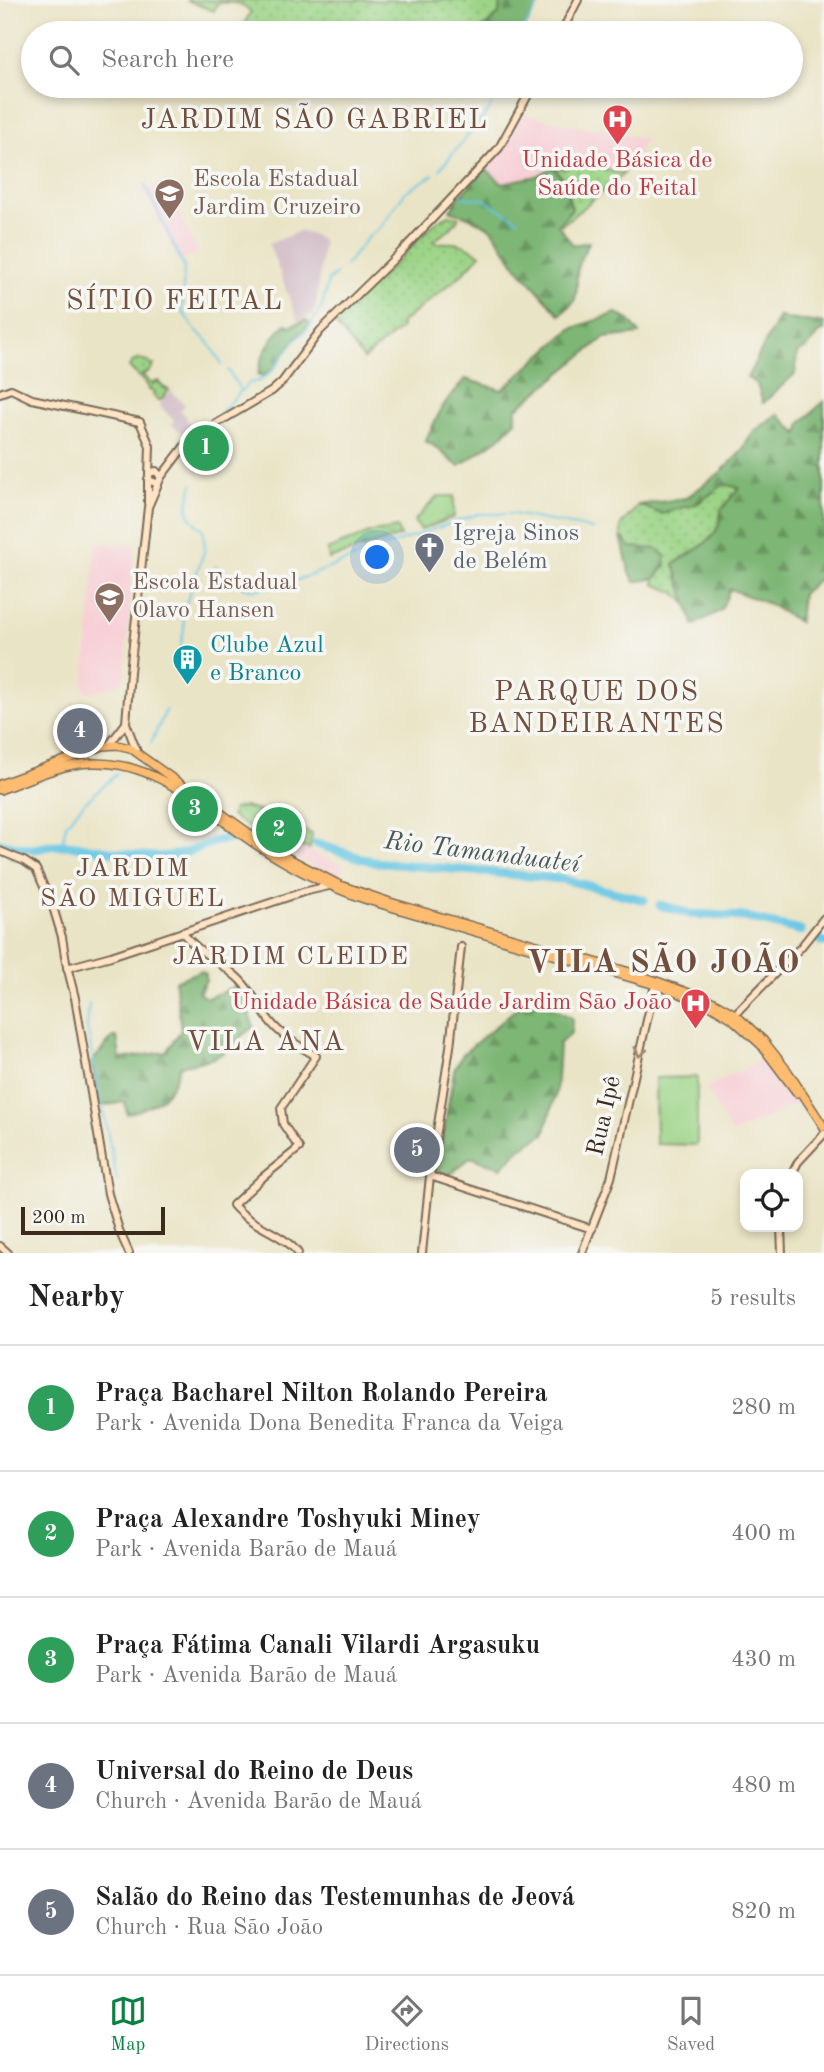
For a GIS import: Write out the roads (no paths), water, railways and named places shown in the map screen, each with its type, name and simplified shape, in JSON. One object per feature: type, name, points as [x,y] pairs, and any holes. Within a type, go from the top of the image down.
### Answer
[{"type":"main road","points":[[105,763],[99,755],[106,745]]},
{"type":"main road","points":[[0,784],[106,745],[124,746],[137,752],[273,849],[340,885],[703,996],[764,1041],[824,1127]]},
{"type":"main road","points":[[128,766],[138,761],[137,752]]},
{"type":"main road","points":[[0,790],[66,766],[105,763],[144,770],[163,779],[254,844],[329,886],[367,901],[655,985],[708,1004],[733,1016],[769,1054],[824,1134]]},
{"type":"main road","points":[[655,985],[678,987]]},
{"type":"street","points":[[567,21],[578,0]]},
{"type":"street","points":[[148,507],[160,480],[186,444],[272,391],[282,382],[320,331],[402,251],[499,148],[526,98]]},
{"type":"street","points":[[0,393],[11,389],[32,399],[140,422],[149,446],[151,481],[160,480]]},
{"type":"street","points":[[137,752],[126,723],[150,474]]},
{"type":"street","points":[[106,745],[126,723]]},
{"type":"street","points":[[0,851],[32,865],[39,874],[62,937],[108,1194],[129,1253]]},
{"type":"street","points":[[67,968],[329,886]]},
{"type":"street","points":[[733,1016],[801,947],[824,918]]},
{"type":"street","points":[[181,932],[242,982],[279,1031],[316,1056],[281,1108],[284,1124],[299,1148],[262,1177],[233,1205],[243,1216],[277,1235],[298,1253]]},
{"type":"street","points":[[422,1253],[461,947]]},
{"type":"street","name":"Rua Ipê","points":[[582,1253],[611,1178],[655,985]]},
{"type":"street","points":[[794,1169],[824,1134]]},
{"type":"street","points":[[430,1176],[592,1229]]},
{"type":"street","points":[[781,1232],[782,1253]]},
{"type":"street","points":[[0,1247],[8,1253]]},
{"type":"waterway","points":[[529,21],[541,0]]},
{"type":"waterway","points":[[440,169],[490,109],[492,98]]},
{"type":"waterway","points":[[345,266],[368,237],[380,228],[405,192],[433,175]]},
{"type":"waterway","points":[[145,185],[184,267],[182,311],[196,331],[207,340],[222,364]]},
{"type":"waterway","points":[[461,197],[483,199],[518,220]]},
{"type":"waterway","points":[[221,412],[249,383],[259,381],[272,371],[294,342],[308,329],[322,307],[328,281],[336,274]]},
{"type":"waterway","points":[[228,370],[240,390]]},
{"type":"waterway","points":[[177,665],[184,629],[183,612],[205,549],[203,529],[189,515],[189,498],[193,484]]},
{"type":"waterway","points":[[380,548],[478,514],[513,514],[592,529]]},
{"type":"waterway","points":[[215,566],[242,586],[257,589],[309,576],[374,550]]},
{"type":"waterway","points":[[151,743],[166,710]]},
{"type":"waterway","points":[[62,846],[66,824],[84,803],[117,774]]},
{"type":"waterway","name":"Rio Tamanduateí","points":[[0,844],[32,849],[55,845],[72,846],[157,857],[180,855],[220,840],[237,839]]},
{"type":"waterway","name":"Rio Tamanduateí","points":[[316,844],[374,862],[562,879],[644,900]]},
{"type":"waterway","name":"Rio Tamanduateí","points":[[660,905],[691,914],[744,917],[801,931]]},
{"type":"waterway","name":"Rio Tamanduateí","points":[[815,937],[824,942]]},
{"type":"waterway","points":[[89,1003],[87,1028],[117,1181]]},
{"type":"place","name":"Unidade Básica de Saúde do Feital","points":[[617,146]]},
{"type":"place","name":"Escola Estadual Jardim Cruzeiro","points":[[170,221]]},
{"type":"place","name":"Praça Bacharel Nilton Rolando Pereira","points":[[206,448]]},
{"type":"place","name":"Igreja Sinos de Belém","points":[[430,575]]},
{"type":"place","name":"Escola Estadual Olavo Hansen","points":[[109,624]]},
{"type":"place","name":"Clube Azul e Branco","points":[[187,687]]},
{"type":"place","name":"Universal do Reino de Deus","points":[[80,731]]},
{"type":"place","name":"Praça Fátima Canali Vilardi Argasuku","points":[[195,809]]},
{"type":"place","name":"Praça Alexandre Toshyuki Miney","points":[[279,830]]},
{"type":"place","name":"Unidade Básica de Saúde Jardim São João","points":[[695,1030]]},
{"type":"place","name":"Salão do Reino das Testemunhas de Jeová","points":[[417,1150]]},
{"type":"district","name":"JARDIM SÃO GABRIEL","points":[[315,121]]},
{"type":"district","name":"SÍTIO FEITAL","points":[[175,302]]},
{"type":"district","name":"PARQUE DOS BANDEIRANTES","points":[[597,709]]},
{"type":"district","name":"JARDIM SÃO MIGUEL","points":[[133,884]]},
{"type":"district","name":"JARDIM CLEIDE","points":[[291,957]]},
{"type":"district","name":"VILA SÃO JOÃO","points":[[664,964]]},
{"type":"district","name":"VILA ANA","points":[[266,1043]]}]
